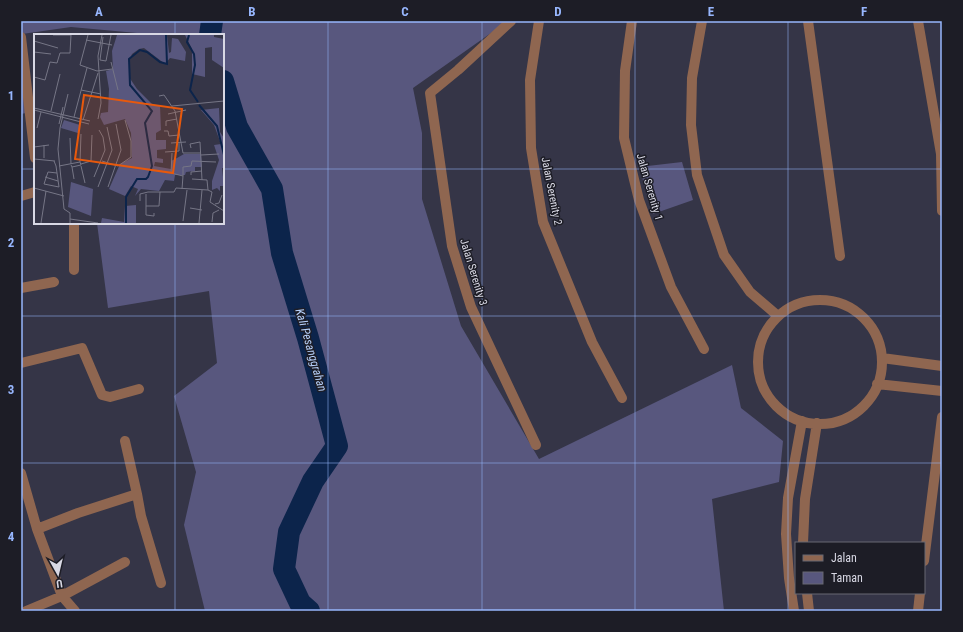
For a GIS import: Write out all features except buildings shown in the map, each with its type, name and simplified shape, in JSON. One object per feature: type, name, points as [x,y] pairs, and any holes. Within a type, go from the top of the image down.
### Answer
[{"type":"street","name":"Jalan Serenity 3","points":[[511,21],[430,94],[452,246],[471,307],[536,445]]},
{"type":"street","name":"Jalan Serenity 2","points":[[539,21],[530,80],[531,148],[543,222],[592,342],[622,398]]},
{"type":"street","name":"Jalan Serenity 1","points":[[632,21],[625,71],[624,138],[639,200],[671,287],[704,349]]},
{"type":"street","points":[[702,21],[692,78],[691,125],[697,176],[724,255],[750,292],[778,316]]},
{"type":"street","points":[[808,21],[840,256]]},
{"type":"street","points":[[918,21],[941,154],[942,211]]},
{"type":"street","points":[[21,37],[34,149]]},
{"type":"street","points":[[21,196],[34,192]]},
{"type":"street","points":[[74,224],[74,270]]},
{"type":"street","points":[[21,288],[54,282]]},
{"type":"street","points":[[811,300],[830,301],[848,306],[865,319],[877,337],[882,358],[881,371],[877,384],[868,401],[854,413],[836,421],[817,423],[802,421],[784,412],[769,398],[760,379],[757,359],[760,343],[767,328],[778,316],[793,306],[811,300]]},
{"type":"street","points":[[21,363],[82,348],[102,395],[110,397],[139,389]]},
{"type":"street","points":[[882,358],[942,366]]},
{"type":"street","points":[[877,384],[942,391]]},
{"type":"street","points":[[925,553],[942,417]]},
{"type":"street","points":[[794,611],[789,578],[786,534],[788,498],[802,421]]},
{"type":"street","points":[[803,542],[805,500],[817,423]]},
{"type":"street","points":[[125,441],[142,516],[162,583]]},
{"type":"street","points":[[21,472],[37,529],[62,596],[75,611]]},
{"type":"street","points":[[37,529],[78,513],[137,494]]},
{"type":"street","points":[[26,611],[62,596],[125,562]]},
{"type":"street","points":[[807,594],[809,611]]},
{"type":"street","points":[[918,611],[920,594]]},
{"type":"green space","points":[[21,21],[508,21],[413,88],[422,133],[422,199],[461,326],[539,459],[732,365],[741,408],[783,441],[779,482],[712,499],[724,611],[205,611],[184,525],[196,472],[174,396],[217,363],[209,291],[108,308],[97,224],[224,224],[224,34],[148,34],[71,27],[22,34],[31,112],[21,114]]},
{"type":"green space","points":[[682,162],[693,200],[653,214],[639,167]]},
{"type":"waterway","name":"Kali Pesanggrahan","points":[[210,34],[212,21]]},
{"type":"waterway","name":"Kali Pesanggrahan","points":[[224,84],[237,127],[272,189],[282,253],[308,338],[337,446],[313,481],[289,532],[284,569],[300,603],[309,611]]}]
